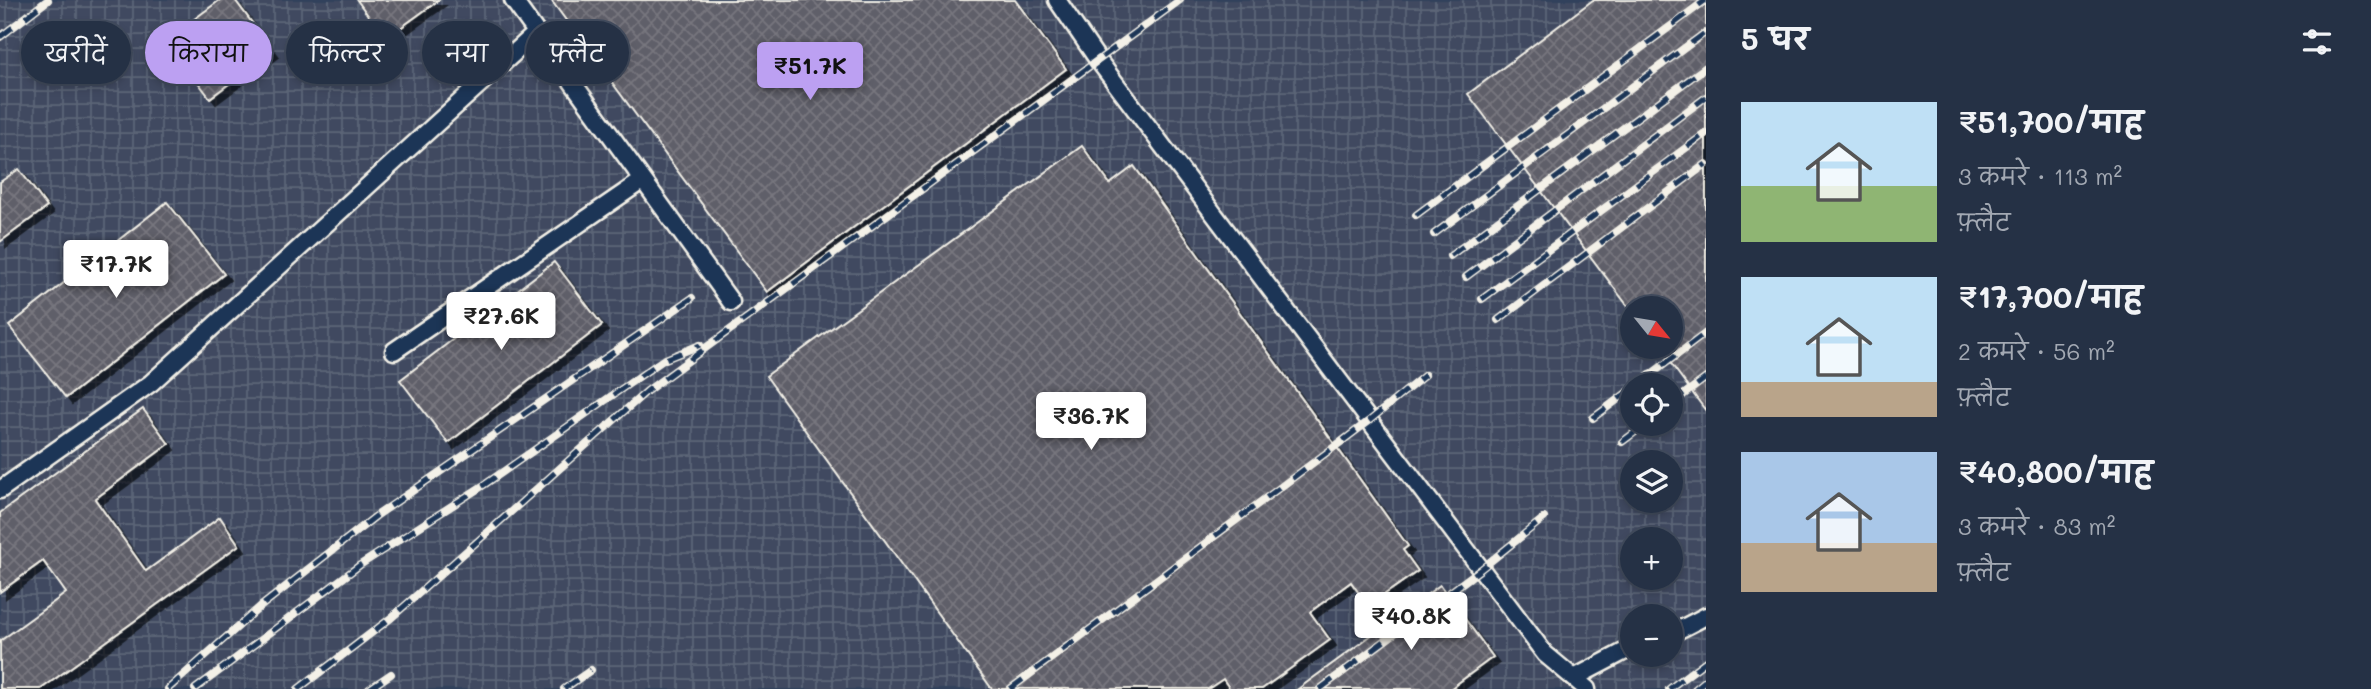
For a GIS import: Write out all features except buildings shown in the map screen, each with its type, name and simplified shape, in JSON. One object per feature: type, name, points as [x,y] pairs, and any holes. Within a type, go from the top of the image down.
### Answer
[{"type":"lane","points":[[513,0],[528,21]]},
{"type":"lane","points":[[1057,0],[1107,71],[1545,654],[1580,684],[1620,656]]},
{"type":"lane","points":[[0,490],[151,383],[526,42]]},
{"type":"lane","points":[[573,84],[731,302]]},
{"type":"lane","points":[[394,351],[643,180]]},
{"type":"lane","points":[[1683,628],[1706,616]]},
{"type":"shaded area","points":[[0,0],[1706,0],[1706,689],[0,689]]},
{"type":"railway","points":[[0,37],[48,0]]},
{"type":"railway","points":[[298,689],[391,618],[647,391],[1180,0]]},
{"type":"railway","points":[[1416,215],[1706,0]]},
{"type":"railway","points":[[1434,234],[1706,32]]},
{"type":"railway","points":[[1450,256],[1706,67]]},
{"type":"railway","points":[[1466,277],[1706,97]]},
{"type":"railway","points":[[1482,299],[1706,133]]},
{"type":"railway","points":[[1498,320],[1706,164]]},
{"type":"railway","points":[[168,689],[260,607],[376,516],[692,298]]},
{"type":"railway","points":[[1653,373],[1706,333]]},
{"type":"railway","points":[[195,689],[360,565],[484,485],[663,360],[700,345]]},
{"type":"railway","points":[[1010,689],[1369,421],[1425,375]]},
{"type":"railway","points":[[1683,395],[1706,378]]},
{"type":"railway","points":[[1593,418],[1620,398]]},
{"type":"railway","points":[[1622,442],[1630,436]]},
{"type":"railway","points":[[1320,689],[1481,569],[1544,518]]},
{"type":"railway","points":[[1669,689],[1706,661]]},
{"type":"railway","points":[[564,689],[591,670]]},
{"type":"railway","points":[[369,689],[391,674]]},
{"type":"railway","points":[[1695,689],[1706,680]]}]
